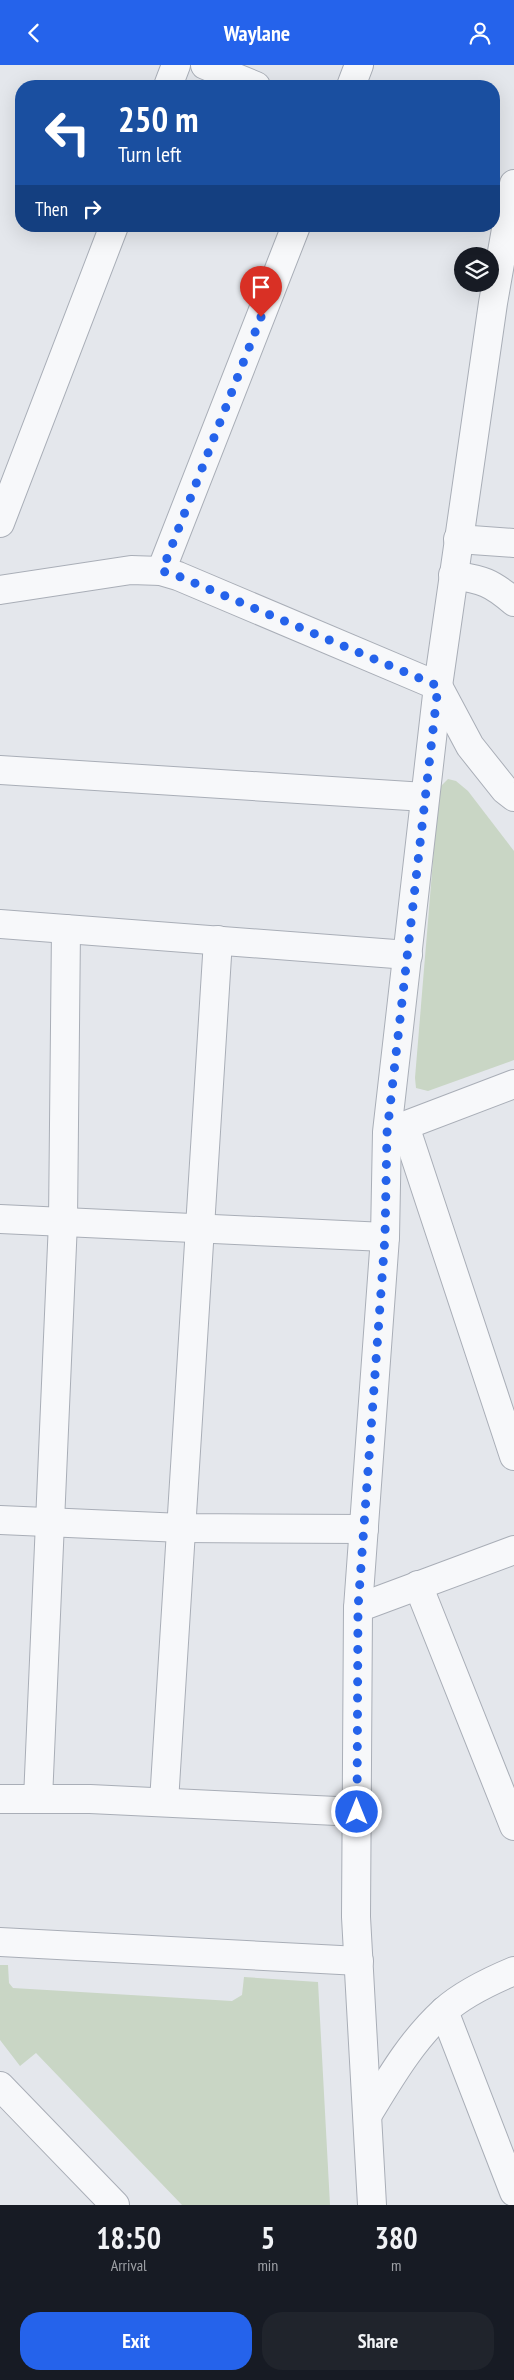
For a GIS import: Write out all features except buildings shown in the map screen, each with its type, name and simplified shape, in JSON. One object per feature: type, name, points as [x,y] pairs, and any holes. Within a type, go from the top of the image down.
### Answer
[{"type":"street","points":[[170,80],[176,65]]},
{"type":"street","points":[[205,65],[241,80]]},
{"type":"street","points":[[353,80],[359,65]]},
{"type":"street","points":[[372,2205],[356,1917],[358,1608],[408,955],[438,686],[508,188]]},
{"type":"street","points":[[0,523],[112,232]]},
{"type":"street","points":[[162,571],[294,232]]},
{"type":"street","points":[[458,539],[514,543]]},
{"type":"street","points":[[0,590],[131,570],[162,571],[178,576],[438,686],[470,746],[511,796]]},
{"type":"street","points":[[453,575],[479,579],[495,585],[514,602]]},
{"type":"street","points":[[0,770],[425,797]]},
{"type":"street","points":[[0,924],[408,955]]},
{"type":"street","points":[[38,1799],[63,1222],[66,929]]},
{"type":"street","points":[[164,1802],[218,940]]},
{"type":"street","points":[[396,1129],[514,1085]]},
{"type":"street","points":[[396,1129],[514,1456]]},
{"type":"street","points":[[0,1219],[385,1237]]},
{"type":"street","points":[[0,1520],[50,1524],[182,1528],[364,1529]]},
{"type":"street","points":[[358,1608],[514,1549]]},
{"type":"street","points":[[418,1585],[514,1826]]},
{"type":"street","points":[[0,1799],[164,1802],[357,1812]]},
{"type":"street","points":[[0,1942],[359,1961]]},
{"type":"street","points":[[368,2114],[401,2061],[444,2011],[490,1981],[514,1971]]},
{"type":"street","points":[[444,2011],[514,2192]]},
{"type":"street","points":[[0,2086],[115,2205]]},
{"type":"green space","points":[[448,779],[456,781],[468,791],[514,851],[514,1060],[428,1091],[416,1088],[415,1078],[439,788]]},
{"type":"green space","points":[[0,1965],[8,1965],[9,1983],[13,1988],[232,2001],[242,1995],[244,1977],[318,1982],[330,2205],[182,2205],[36,2053],[20,2066],[0,2040]]},
{"type":"route","points":[[261,317],[162,571],[178,576],[438,686],[387,1133],[385,1237],[358,1608],[357,1812]]}]
